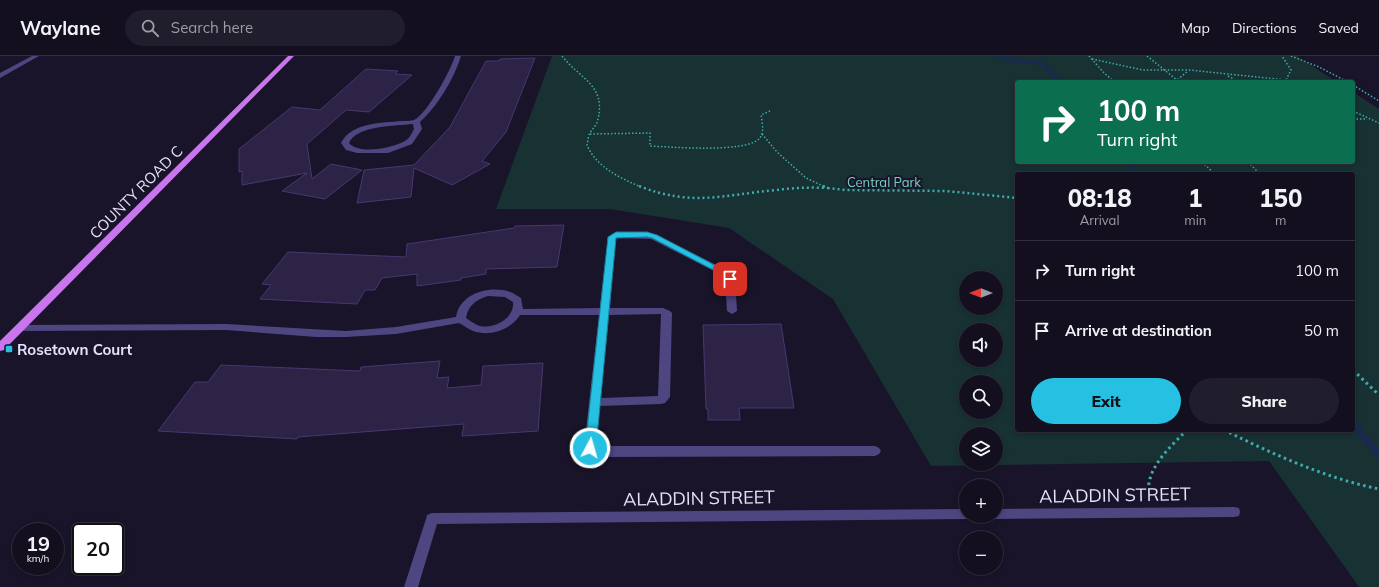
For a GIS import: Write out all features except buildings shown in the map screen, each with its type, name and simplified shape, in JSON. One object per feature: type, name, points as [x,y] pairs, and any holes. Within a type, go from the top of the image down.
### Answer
[{"type":"main road","name":"COUNTY ROAD C","points":[[0,347],[292,56]]},
{"type":"street","points":[[0,76],[36,56]]},
{"type":"street","points":[[416,122],[418,129],[409,142],[388,151],[357,151],[349,148],[345,143],[348,136],[367,127],[416,122],[430,110],[455,66],[458,56]]},
{"type":"street","points":[[732,312],[730,279],[724,272],[654,237],[647,235],[616,235],[612,237],[590,448],[595,452],[875,451]]},
{"type":"street","points":[[486,293],[508,295],[516,300],[519,305],[518,312],[514,319],[497,328],[487,330],[476,329],[468,326],[461,319],[462,309],[466,303],[486,293]]},
{"type":"street","points":[[518,312],[667,312],[664,397],[660,400],[595,402]]},
{"type":"street","points":[[19,328],[226,327],[329,334],[365,333],[413,328],[461,319]]},
{"type":"street","name":"ALADDIN STREET","points":[[1003,514],[1234,512]]},
{"type":"street","name":"ALADDIN STREET","points":[[411,587],[432,519],[959,514]]},
{"type":"path","points":[[562,56],[566,63],[596,88],[602,105],[598,122],[590,134],[587,145],[595,159],[614,174],[647,189],[673,196],[702,200],[786,188],[946,191],[1015,198]]},
{"type":"path","points":[[1089,56],[1113,80]]},
{"type":"path","points":[[1147,56],[1177,80],[1190,70]]},
{"type":"path","points":[[1092,58],[1138,69],[1164,71],[1190,70],[1286,80],[1291,70],[1282,56]]},
{"type":"path","points":[[1291,56],[1319,67],[1344,80]]},
{"type":"path","points":[[1228,75],[1235,80]]},
{"type":"path","points":[[1355,86],[1379,101]]},
{"type":"path","points":[[590,134],[650,133],[650,146],[732,147],[751,144],[760,139],[762,134],[761,115],[770,111]]},
{"type":"path","points":[[1355,112],[1379,123]]},
{"type":"path","points":[[1355,119],[1368,119]]},
{"type":"path","points":[[762,134],[777,152],[806,178],[828,188]]},
{"type":"path","points":[[1204,164],[1213,172]]},
{"type":"path","points":[[1250,164],[1258,172]]},
{"type":"path","points":[[1355,372],[1379,395]]},
{"type":"path","points":[[1155,512],[1147,493],[1152,471],[1172,445],[1185,432]]},
{"type":"path","points":[[1228,432],[1282,458],[1364,486],[1379,489]]},
{"type":"green space","name":"Central Park","points":[[552,56],[1297,56],[1334,80],[1015,80],[1015,164],[1355,164],[1355,93],[1379,109],[1379,587],[1359,587],[1269,461],[1003,465],[1003,427],[959,427],[959,466],[931,466],[833,299],[729,228],[610,209],[496,209]]},
{"type":"waterway","points":[[1000,56],[1007,60],[1042,63],[1057,80]]},
{"type":"waterway","points":[[1130,164],[1136,172]]},
{"type":"waterway","points":[[1355,426],[1379,454]]},
{"type":"place","name":"Rosetown Court","points":[[9,349]]},
{"type":"route","points":[[590,448],[612,237],[616,235],[647,235],[654,237],[724,272],[730,279]]}]
